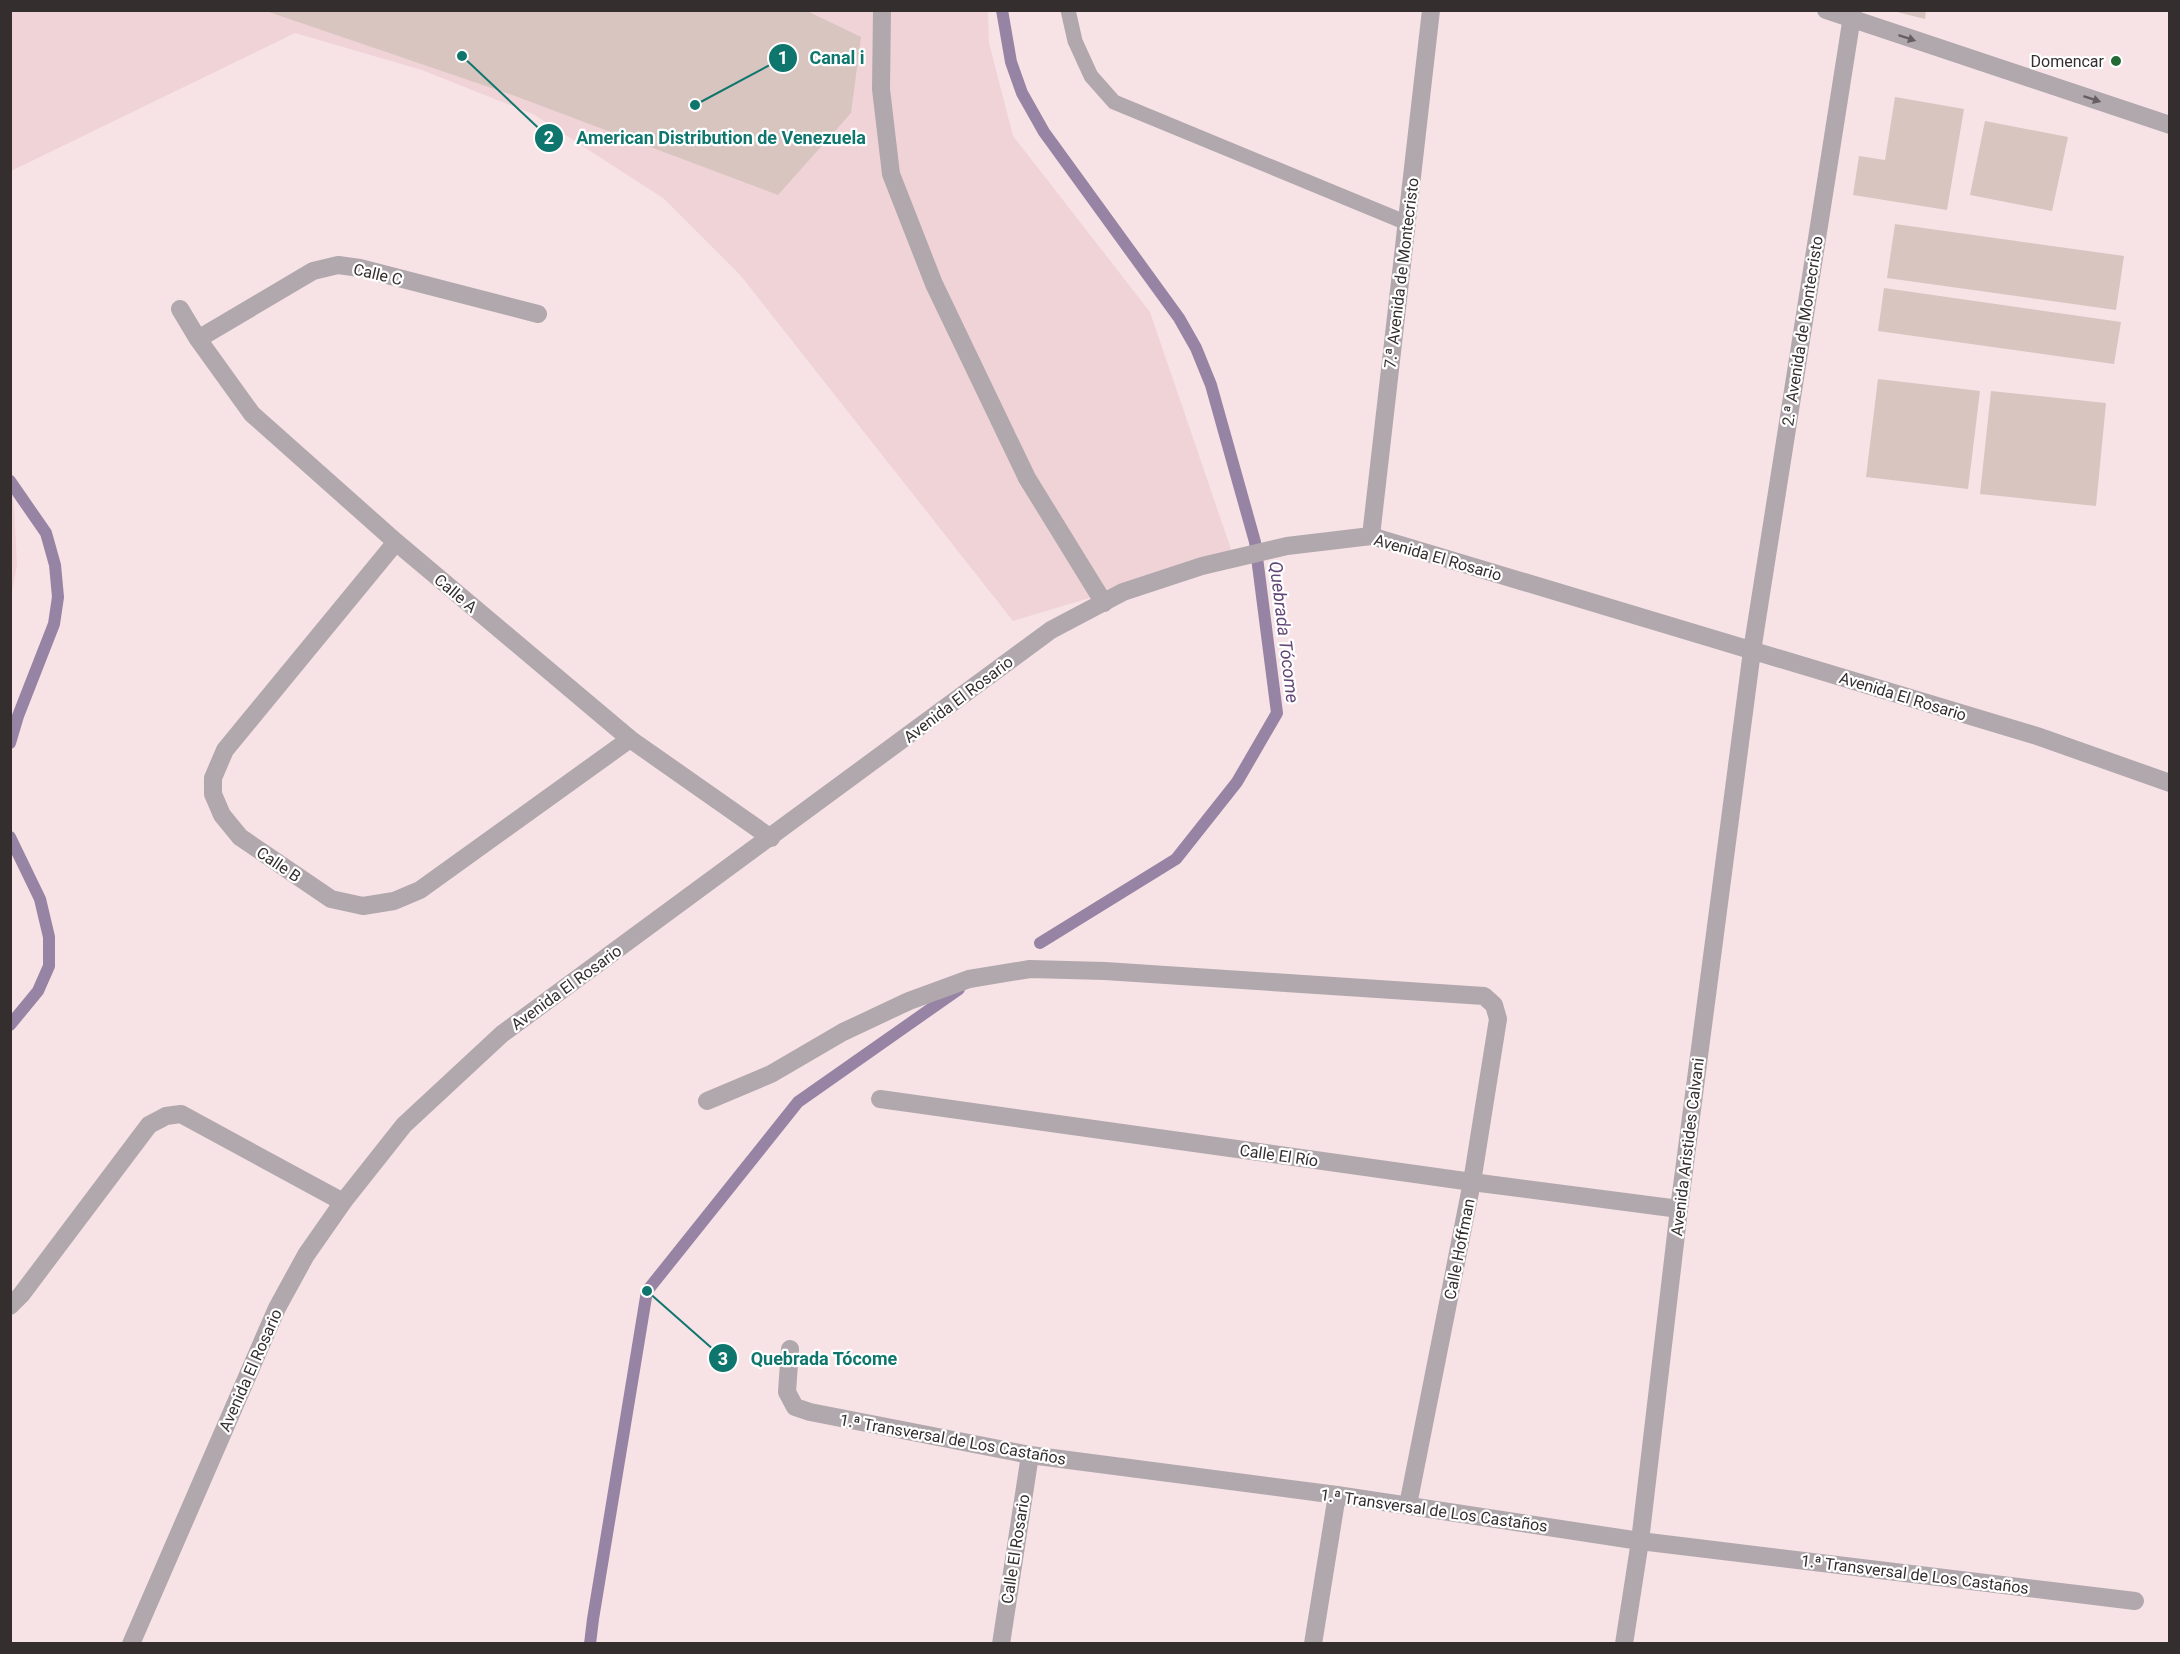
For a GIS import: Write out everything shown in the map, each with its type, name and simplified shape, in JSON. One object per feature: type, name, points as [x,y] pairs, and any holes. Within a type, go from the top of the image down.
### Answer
[{"type":"street","points":[[882,10],[881,89],[891,174],[934,284],[1027,478],[1104,603]]},
{"type":"street","name":"7.ª Avenida de Montecristo","points":[[1371,536],[1431,10]]},
{"type":"street","points":[[1826,10],[1852,15],[2169,125]]},
{"type":"street","name":"2.ª Avenida de Montecristo","points":[[1752,651],[1852,15]]},
{"type":"street","name":"Calle C","points":[[198,339],[313,271],[338,265],[360,268],[538,314]]},
{"type":"street","name":"Calle A","points":[[180,309],[198,339],[252,414],[396,542],[630,739],[771,838]]},
{"type":"street","name":"Avenida El Rosario","points":[[131,1644],[277,1308],[306,1256],[343,1202],[404,1125],[502,1034],[1051,630],[1123,592],[1202,566],[1287,546],[1371,536],[2037,736],[2169,783]]},
{"type":"street","name":"Calle B","points":[[396,542],[225,750],[213,778],[213,795],[222,815],[240,837],[331,899],[363,906],[394,902],[420,890],[630,739]]},
{"type":"street","name":"Avenida Aristides Calvani","points":[[1624,1644],[1640,1540],[1679,1209],[1752,651]]},
{"type":"street","name":"Calle Hoffman","points":[[707,1101],[771,1074],[843,1032],[909,1001],[969,979],[1030,969],[1106,971],[1484,996],[1494,1005],[1498,1019],[1472,1182],[1408,1505]]},
{"type":"street","name":"Calle El Río","points":[[880,1099],[1679,1209]]},
{"type":"street","points":[[10,1306],[21,1295],[149,1125],[166,1116],[181,1114],[343,1202]]},
{"type":"street","name":"1.ª Transversal de Los Castaños","points":[[790,1348],[787,1392],[795,1407],[810,1412],[1030,1455],[1337,1495],[1640,1540],[2135,1601]]},
{"type":"street","name":"Calle El Rosario","points":[[1001,1644],[1030,1455]]},
{"type":"street","points":[[1313,1644],[1337,1495]]},
{"type":"lane","points":[[1068,10],[1075,41],[1091,76],[1114,102],[1407,223]]},
{"type":"shaded area","points":[[11,11],[988,11],[989,43],[1013,136],[1150,312],[1233,555],[1013,621],[741,276],[663,198],[533,114],[422,70],[295,33],[11,171]]},
{"type":"shaded area","points":[[11,450],[17,565],[10,597]]},
{"type":"building","points":[[263,10],[805,10],[861,37],[851,113],[778,195],[515,96]]},
{"type":"building","points":[[1889,10],[1926,10],[1925,19]]},
{"type":"building","points":[[1895,97],[1964,109],[1947,210],[1853,195],[1859,156],[1885,160]]},
{"type":"building","points":[[1985,121],[2068,137],[2052,211],[1970,195]]},
{"type":"building","points":[[1895,224],[2124,256],[2116,310],[1887,278]]},
{"type":"building","points":[[1884,288],[2121,322],[2114,364],[1878,331]]},
{"type":"building","points":[[1878,379],[1980,391],[1968,489],[1866,477]]},
{"type":"building","points":[[1991,391],[2106,403],[2096,506],[1980,494]]},
{"type":"waterway","points":[[1002,10],[1011,62],[1022,93],[1044,132],[1179,318],[1196,348],[1211,385],[1255,542],[1277,713],[1237,782],[1176,859],[1040,943]]},
{"type":"waterway","points":[[10,481],[46,533],[55,565],[58,597],[54,624],[18,716],[10,743]]},
{"type":"waterway","points":[[10,837],[40,899],[49,937],[49,966],[38,991],[10,1025]]},
{"type":"waterway","name":"Quebrada Tócome","points":[[590,1644],[647,1291],[798,1102],[959,989]]},
{"type":"place","name":"American Distribution de Venezuela","points":[[462,56]]},
{"type":"place","name":"Domencar","points":[[2116,61]]},
{"type":"place","name":"Canal i","points":[[695,105]]},
{"type":"place","name":"Quebrada Tócome","points":[[647,1291]]}]
